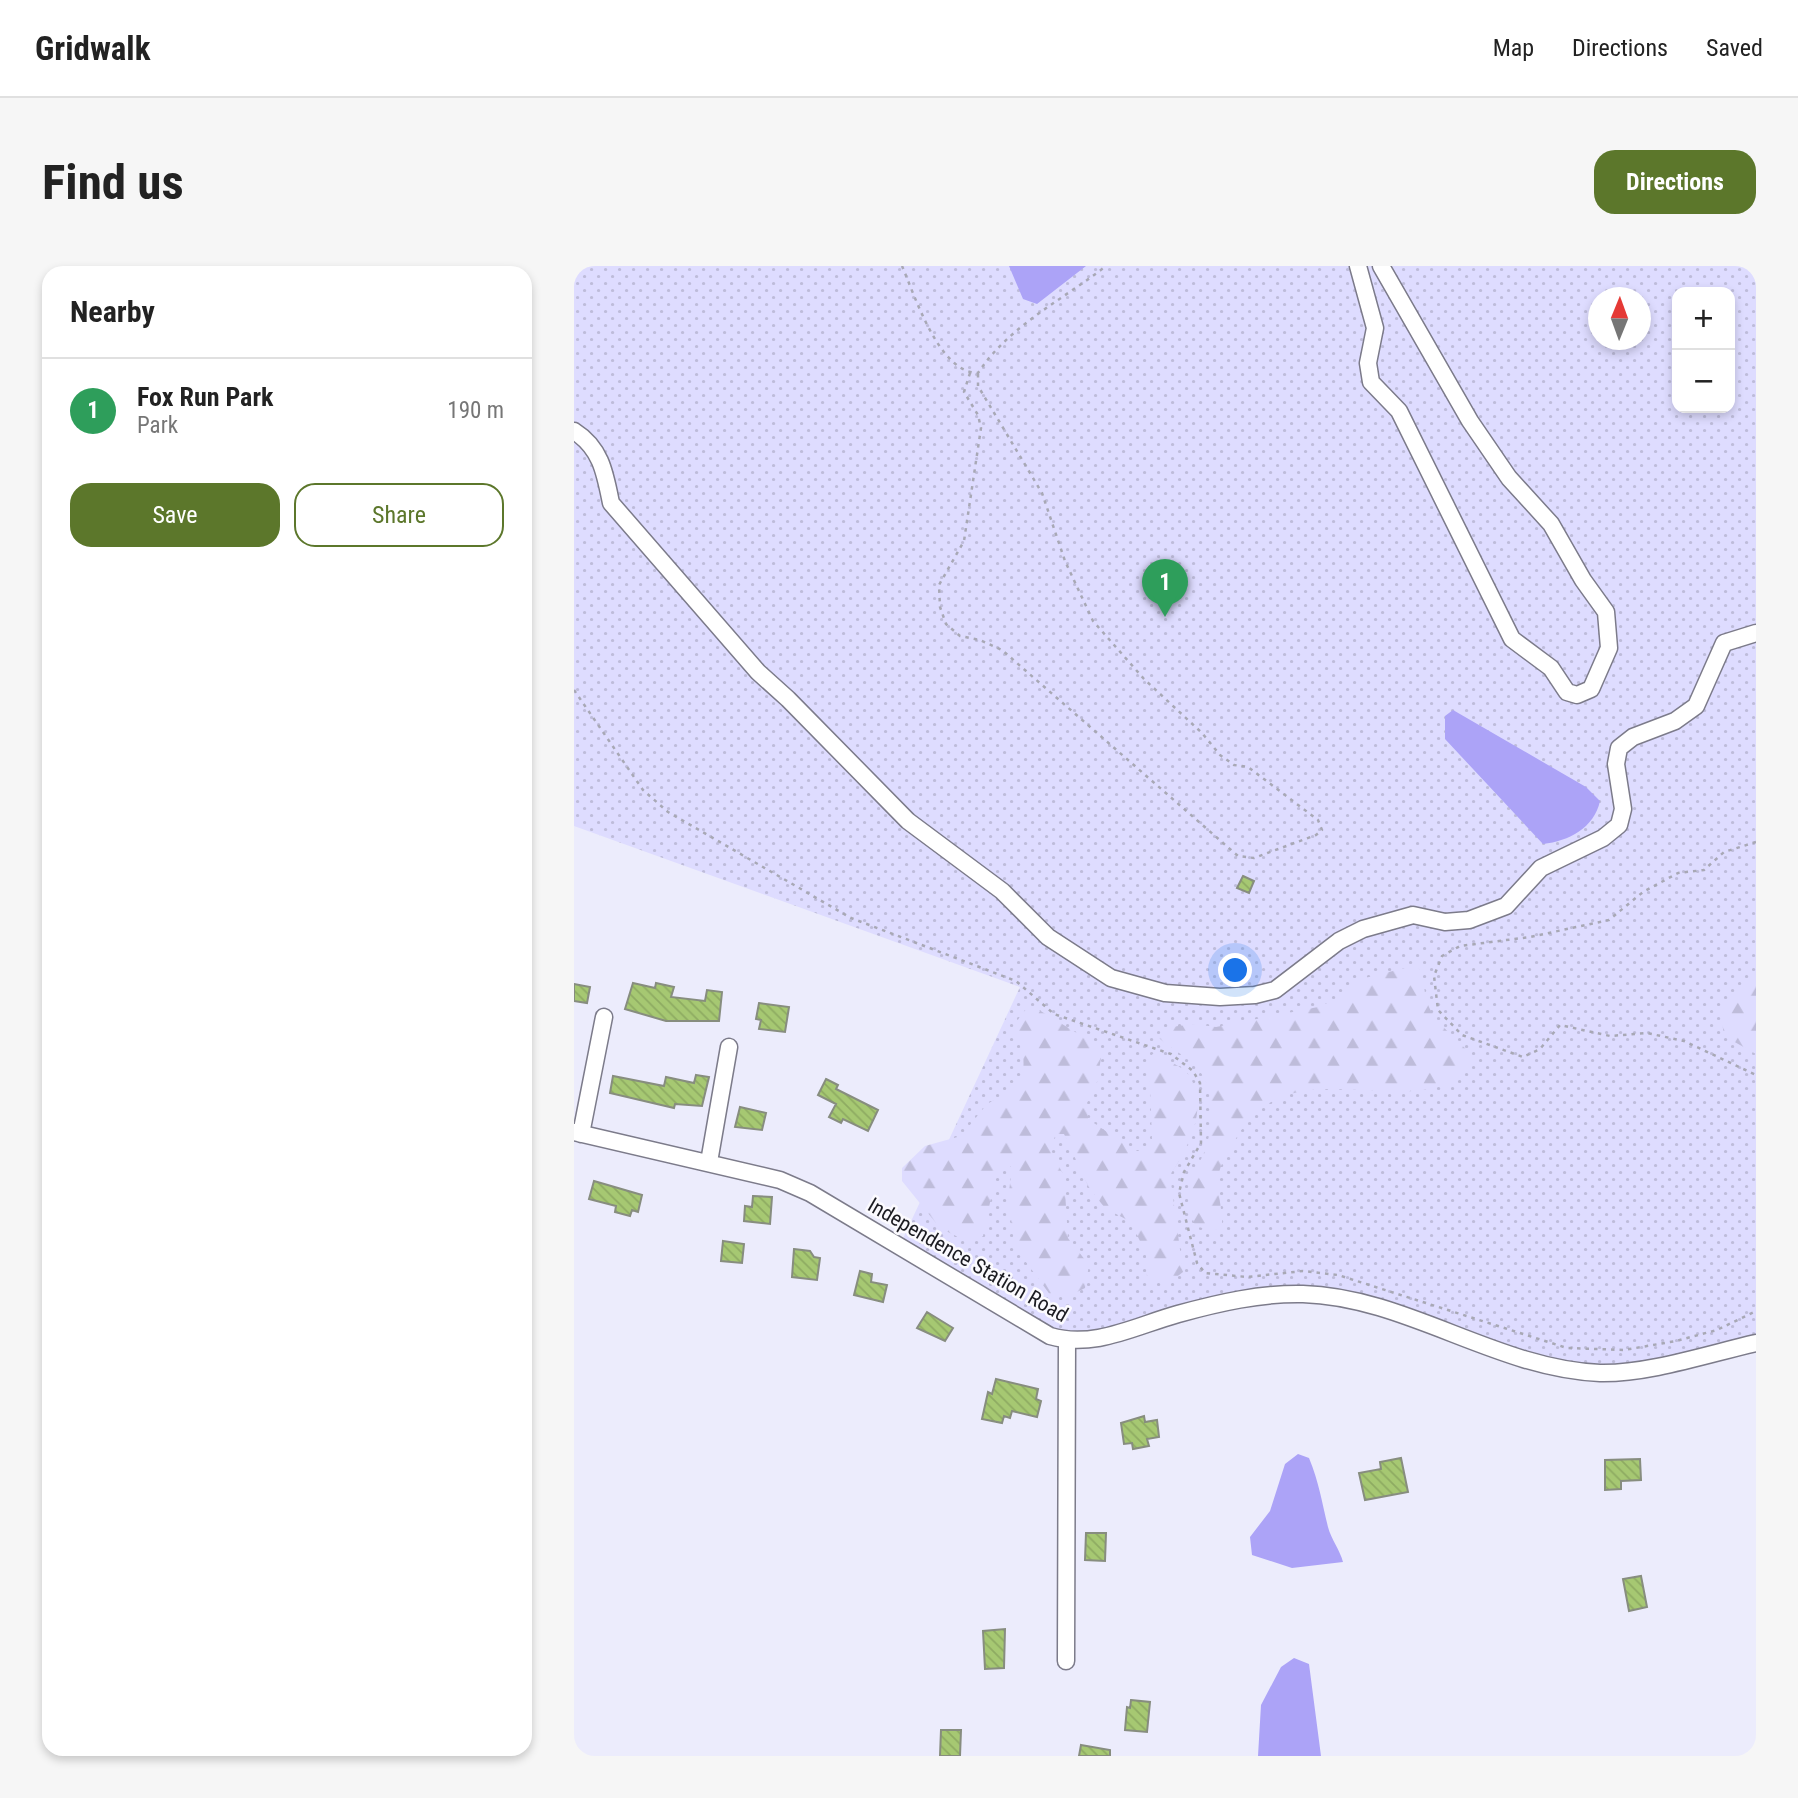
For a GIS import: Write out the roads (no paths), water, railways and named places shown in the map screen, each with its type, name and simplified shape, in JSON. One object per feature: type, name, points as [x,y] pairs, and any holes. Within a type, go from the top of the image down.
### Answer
[{"type":"street","points":[[1359,266],[1375,328],[1368,363],[1371,382],[1399,411],[1512,639],[1551,668],[1567,692],[1577,695],[1591,690],[1609,648],[1606,612],[1583,580],[1551,524],[1509,478],[1470,421],[1381,266]]},
{"type":"street","points":[[574,431],[595,446],[605,471],[611,503],[758,672],[788,699],[872,788],[908,821],[1002,891],[1048,937],[1111,978],[1165,993],[1220,997],[1255,995],[1275,990],[1339,941],[1363,929],[1413,915],[1444,922],[1469,920],[1506,906],[1541,868],[1603,838],[1619,825],[1623,809],[1616,764],[1619,748],[1633,737],[1675,721],[1696,706],[1724,643],[1756,633]]},
{"type":"street","points":[[578,1133],[604,1017]]},
{"type":"street","points":[[709,1162],[729,1047]]},
{"type":"street","name":"Independence Station Road","points":[[578,1133],[766,1175],[810,1193],[1050,1336],[1068,1341],[1092,1340],[1219,1303],[1252,1297],[1302,1294],[1364,1305],[1529,1358],[1570,1369],[1601,1373],[1635,1370],[1756,1343]]},
{"type":"street","points":[[1066,1661],[1068,1341]]},
{"type":"place","name":"Fox Run Park","points":[[1165,617]]}]
